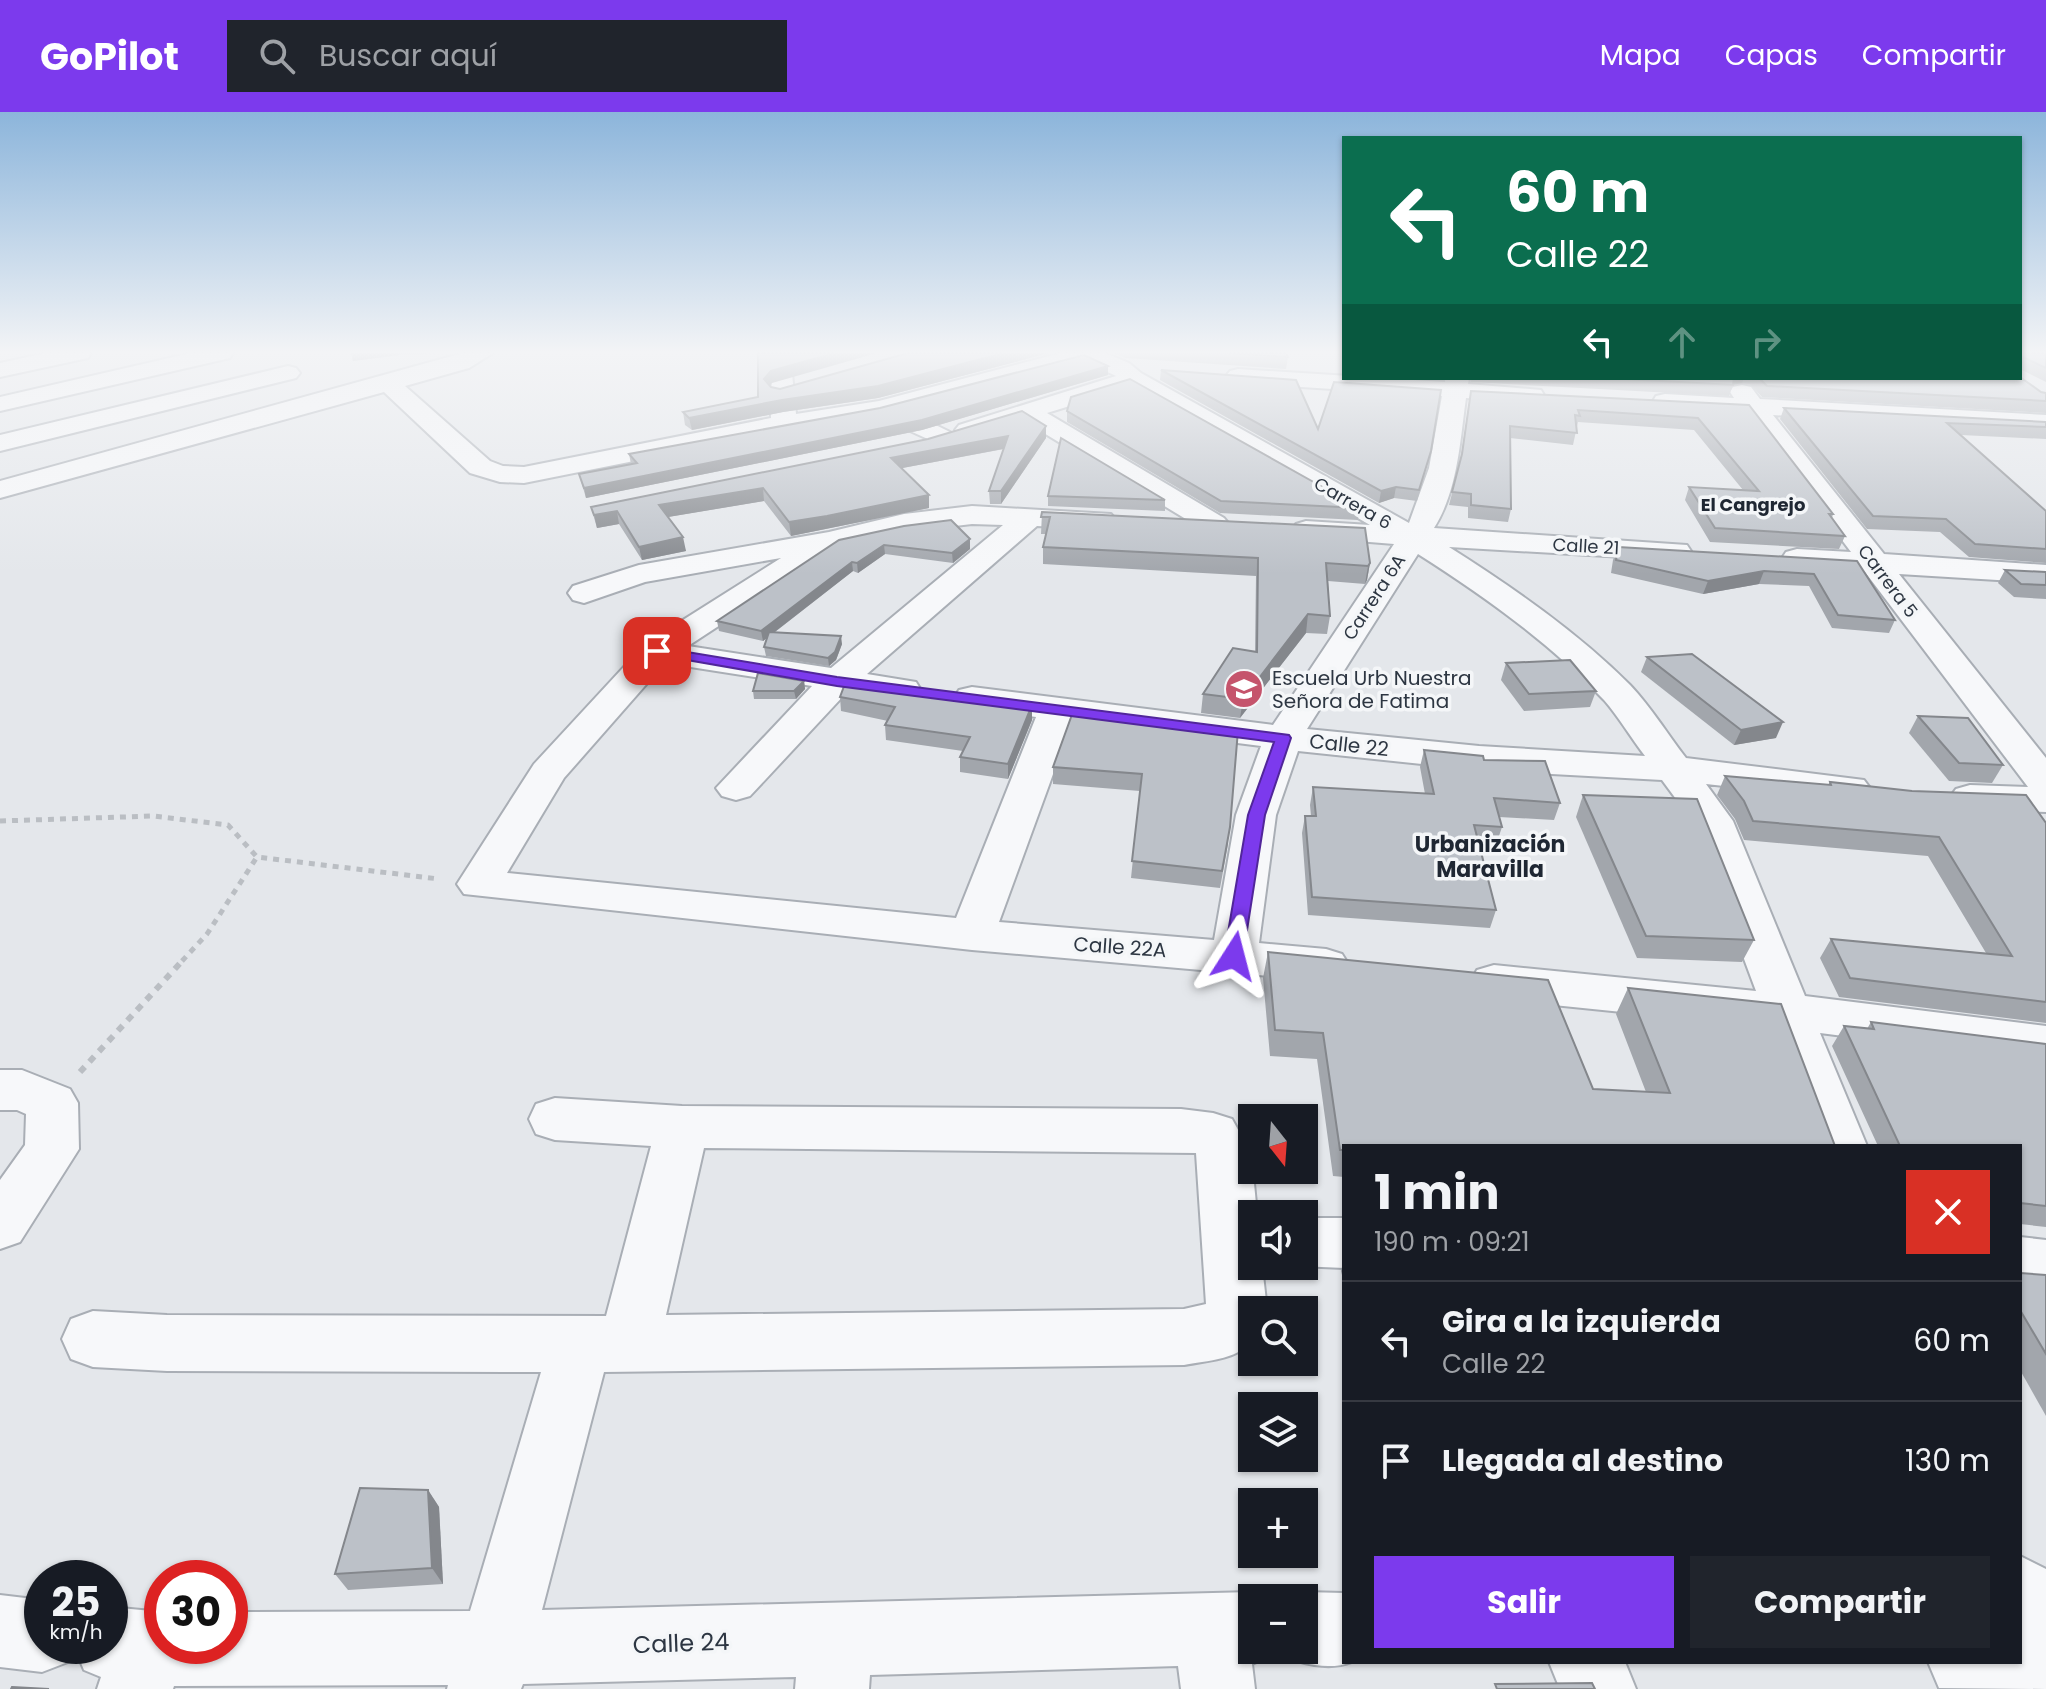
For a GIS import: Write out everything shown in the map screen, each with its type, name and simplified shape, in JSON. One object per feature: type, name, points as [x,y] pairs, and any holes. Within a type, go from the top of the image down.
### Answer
[{"type":"street","points":[[0,443],[68,427]]},
{"type":"street","points":[[0,490],[226,427]]},
{"type":"street","points":[[436,427],[480,467],[500,474],[524,475],[766,427]]},
{"type":"street","points":[[919,427],[941,437]]},
{"type":"street","points":[[899,446],[977,427]]},
{"type":"street","points":[[1051,427],[1214,524]]},
{"type":"street","name":"Carrera 6","points":[[1220,427],[1413,537],[1489,586],[1566,647],[1618,694],[1713,821],[1839,1144]]},
{"type":"street","name":"Carrera 6","points":[[1413,537],[1429,514],[1443,468],[1449,427]]},
{"type":"street","name":"Carrera 5","points":[[1770,427],[2046,784]]},
{"type":"street","points":[[584,593],[639,574],[829,541],[904,523],[972,515],[1244,526]]},
{"type":"street","points":[[736,788],[837,681],[1029,518]]},
{"type":"street","name":"Calle 21","points":[[1275,528],[1706,553]]},
{"type":"street","name":"Carrera 6A","points":[[1234,956],[1256,815],[1283,738],[1413,537]]},
{"type":"street","points":[[479,884],[548,772],[657,651],[829,541]]},
{"type":"street","points":[[1767,556],[2046,574]]},
{"type":"street","points":[[639,574],[743,598]]},
{"type":"street","name":"Calle 22","points":[[657,651],[837,681],[1283,738],[1479,758],[1676,769],[1887,792]]},
{"type":"street","points":[[972,935],[1058,709]]},
{"type":"street","points":[[1934,795],[2046,800]]},
{"type":"street","name":"Calle 22A","points":[[479,884],[972,935],[1360,968]]},
{"type":"street","points":[[1455,978],[1786,1011],[2046,1044]]},
{"type":"street","points":[[0,1090],[22,1090],[52,1103],[52,1149],[0,1225]]},
{"type":"street","points":[[555,1119],[682,1127],[1165,1130],[1213,1134],[1224,1153],[1238,1223]]},
{"type":"street","points":[[489,1668],[682,1127]]},
{"type":"street","points":[[1318,1243],[1342,1243]]},
{"type":"street","points":[[2022,1262],[2046,1265]]},
{"type":"street","points":[[93,1339],[167,1343],[605,1344],[1184,1337],[1222,1330],[1237,1312],[1239,1280]]},
{"type":"street","points":[[2022,1597],[2046,1657]]},
{"type":"street","points":[[1318,1628],[1342,1629]]},
{"type":"street","points":[[0,1631],[24,1634]]},
{"type":"street","name":"Calle 24","points":[[132,1661],[489,1668],[833,1664],[1227,1648]]},
{"type":"street","points":[[1587,1664],[1599,1689]]},
{"type":"street","points":[[1992,1664],[2046,1668]]},
{"type":"path","points":[[0,821],[153,816],[228,825],[257,857],[479,884]]},
{"type":"path","points":[[52,1103],[207,934],[257,857]]},
{"type":"building","points":[[779,427],[889,427],[584,488],[579,474],[637,463],[629,454]]},
{"type":"building","points":[[970,427],[1046,427],[1001,491],[989,491],[1008,436],[891,458],[929,495],[827,516],[789,522],[763,488],[659,505],[683,537],[639,547],[617,511],[594,515],[591,507],[928,439]]},
{"type":"building","points":[[1094,427],[1215,427],[1360,508],[1221,501]]},
{"type":"building","points":[[1264,427],[1318,429],[1435,427],[1419,490],[1396,487],[1381,491]]},
{"type":"building","points":[[1466,427],[1510,427],[1511,509],[1471,505],[1471,494],[1452,492]]},
{"type":"building","points":[[1516,427],[1576,427],[1577,433]]},
{"type":"building","points":[[1705,427],[1766,427],[1833,514],[1829,514],[1845,536],[1715,528],[1689,487],[1759,491]]},
{"type":"building","points":[[1799,427],[1951,427],[2046,511],[2046,549],[1975,544],[1946,519],[1873,516]]},
{"type":"building","points":[[1061,438],[1165,500],[1048,496]]},
{"type":"building","points":[[1042,512],[1365,528],[1370,563],[1368,566],[1326,563],[1330,616],[1308,614],[1243,699],[1203,694],[1233,648],[1257,652],[1258,558],[1043,547],[1050,517],[1041,517]]},
{"type":"building","points":[[951,520],[970,539],[952,553],[884,545],[857,563],[852,562],[761,631],[717,621],[839,540]]},
{"type":"building","points":[[1618,547],[1857,561],[1895,620],[1838,615],[1814,574],[1764,571],[1708,581],[1616,560]]},
{"type":"building","points":[[2005,570],[2046,572],[2046,585],[2021,584]]},
{"type":"building","points":[[769,632],[841,636],[835,652],[828,658],[764,647]]},
{"type":"building","points":[[1692,654],[1783,722],[1741,730],[1647,657]]},
{"type":"building","points":[[1570,660],[1596,691],[1529,694],[1506,663]]},
{"type":"building","points":[[758,673],[804,681],[794,691],[753,691]]},
{"type":"building","points":[[846,681],[1032,705],[1008,764],[960,757],[970,737],[885,725],[895,707],[840,697]]},
{"type":"building","points":[[1074,709],[1238,730],[1230,827],[1222,871],[1132,861],[1142,774],[1053,767]]},
{"type":"building","points":[[1918,716],[1968,718],[2003,765],[1959,763]]},
{"type":"building","points":[[1424,750],[1483,756],[1484,760],[1545,761],[1560,803],[1494,798],[1502,827],[1474,825],[1496,910],[1312,897],[1305,816],[1316,816],[1313,787],[1434,794]]},
{"type":"building","points":[[1725,776],[1831,785],[1830,782],[1912,791],[2026,795],[2046,823],[2046,1002],[1850,978],[1831,939],[2012,956],[1939,837],[1753,821],[1744,801]]},
{"type":"building","points":[[1583,795],[1697,799],[1754,940],[1646,936]]},
{"type":"building","points":[[1268,952],[1548,980],[1593,1089],[1670,1093],[1628,988],[1781,1004],[1834,1144],[1342,1144],[1340,1150],[1323,1033],[1275,1030]]},
{"type":"building","points":[[1871,1022],[2046,1044],[2046,1206],[2022,1203],[2022,1144],[1899,1144],[1844,1026],[1874,1029]]},
{"type":"building","points":[[2022,1273],[2046,1275],[2046,1354],[2022,1313]]},
{"type":"building","points":[[360,1488],[428,1490],[432,1568],[335,1574]]},
{"type":"building","points":[[1592,1683],[1595,1689],[1497,1689],[1495,1684]]},
{"type":"place","name":"Escuela Urb Nuestra Señora de Fatima","points":[[1244,689]]},
{"type":"district","name":"El Cangrejo","points":[[1753,504]]},
{"type":"district","name":"Urbanización Maravilla","points":[[1490,856]]},
{"type":"route","points":[[657,651],[837,681],[1283,738],[1256,815],[1234,956]]}]
